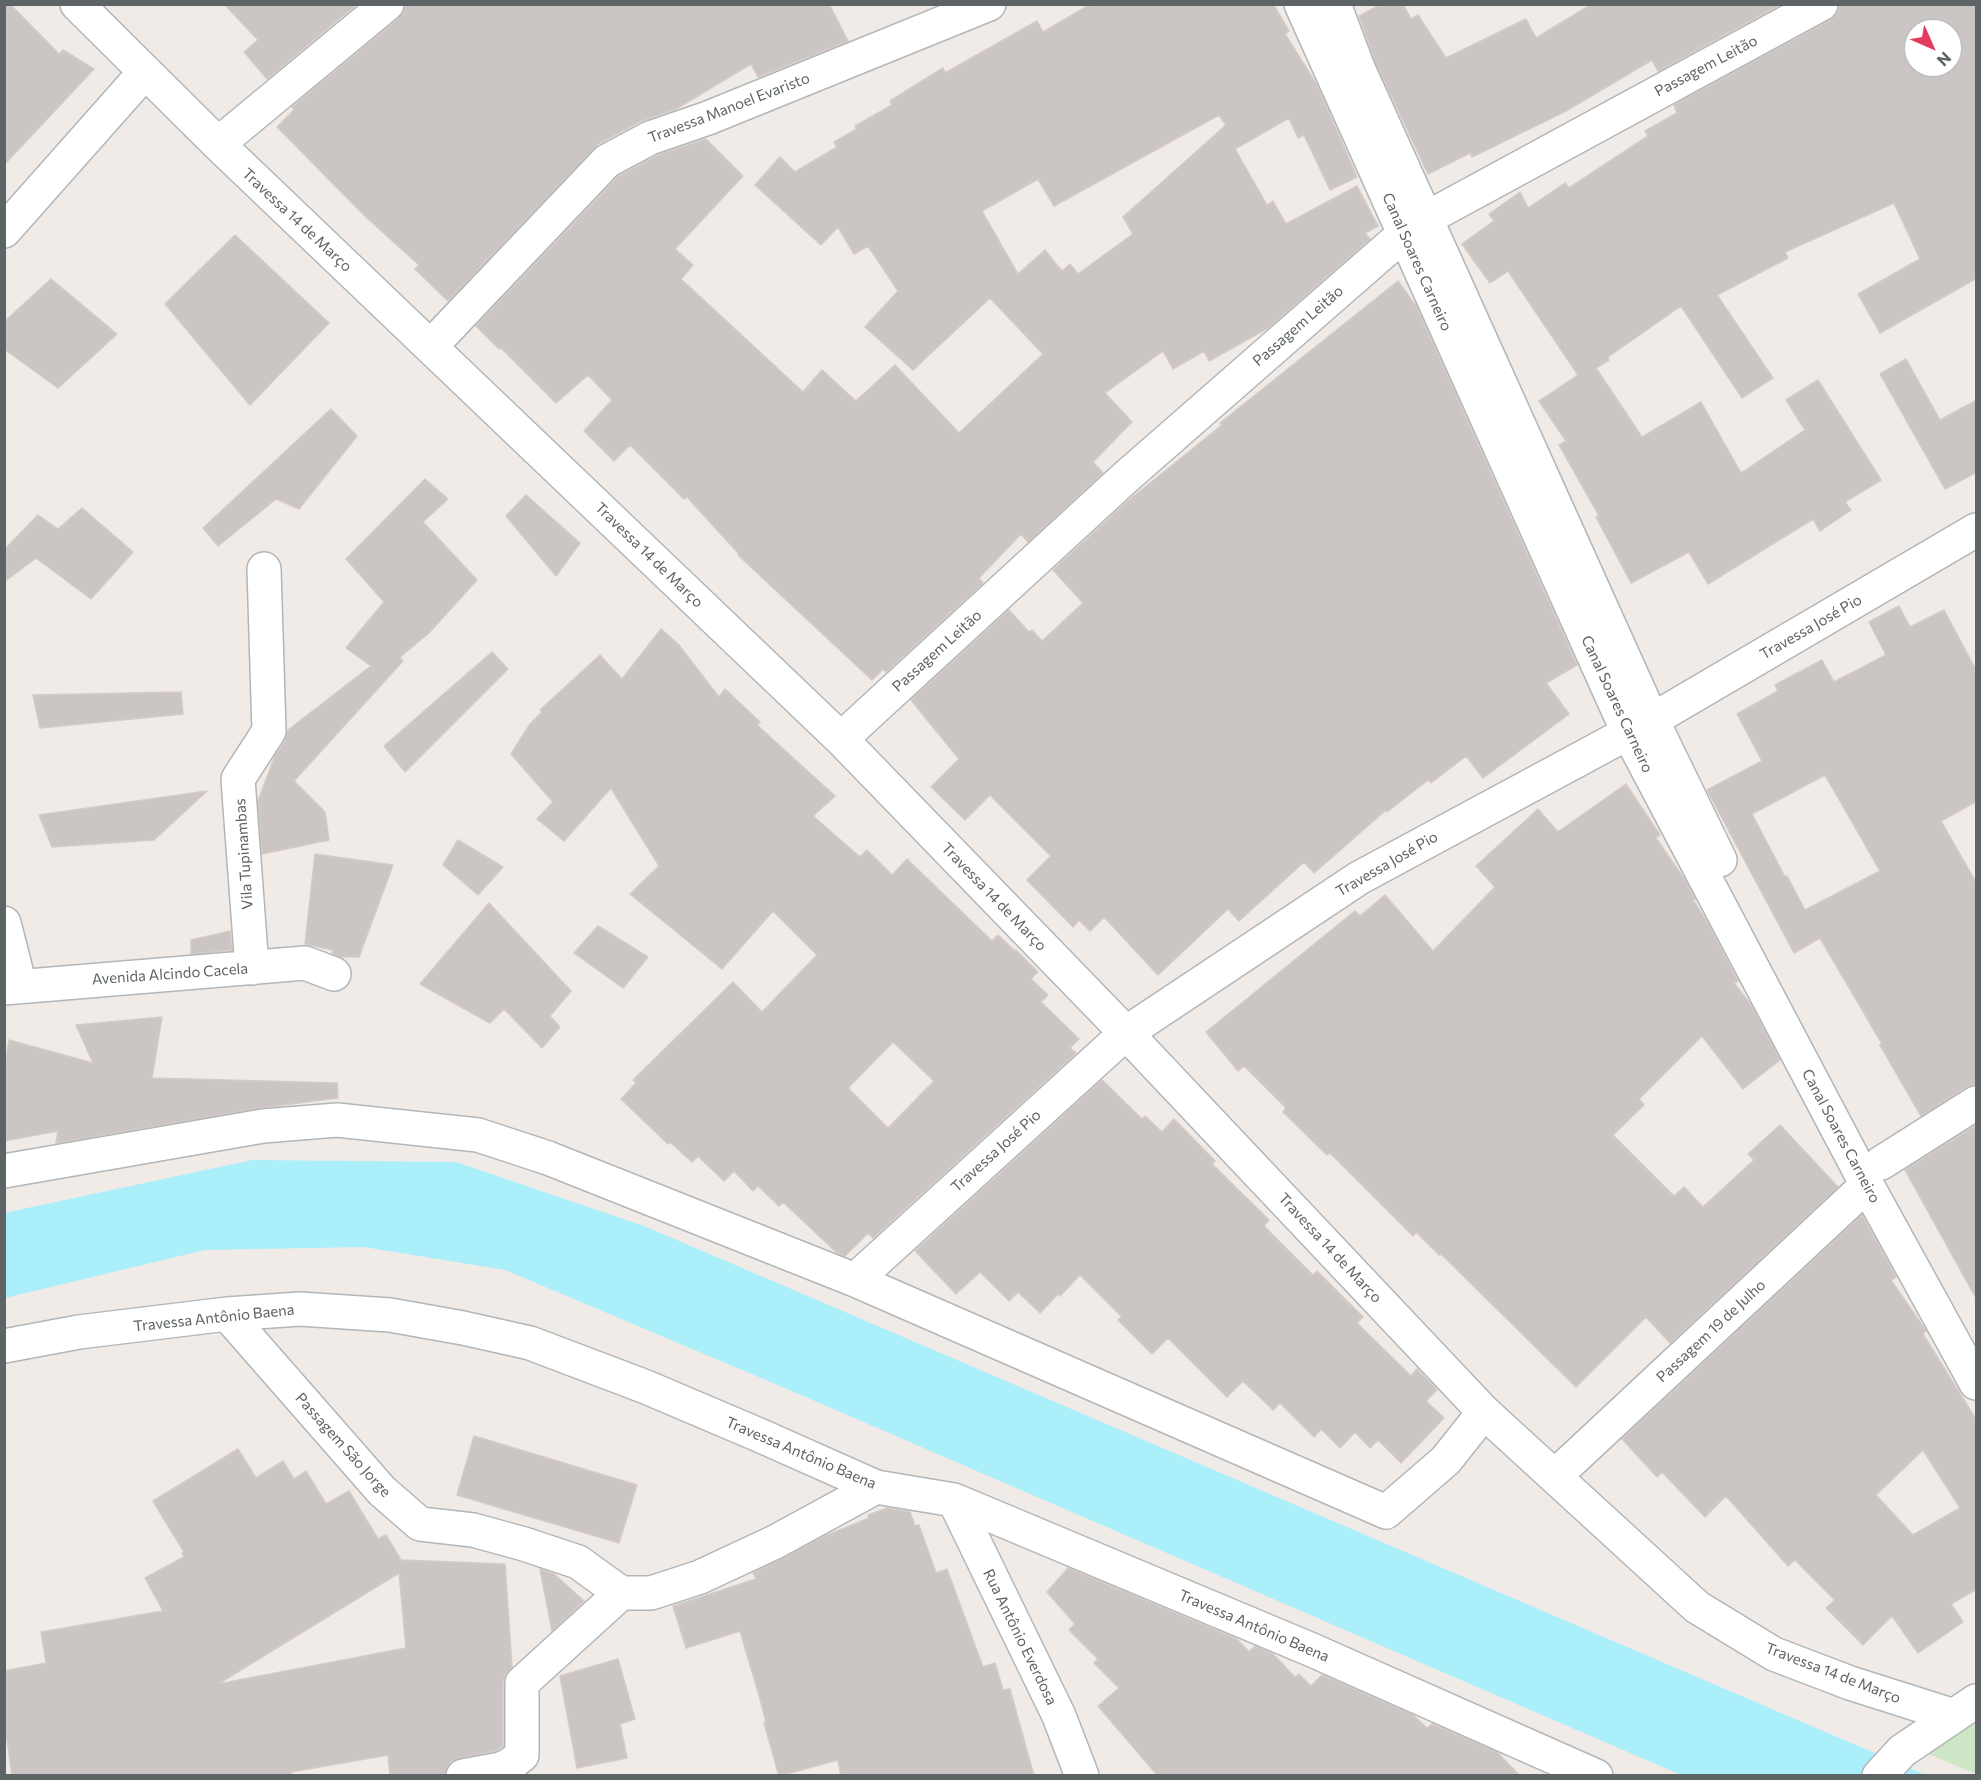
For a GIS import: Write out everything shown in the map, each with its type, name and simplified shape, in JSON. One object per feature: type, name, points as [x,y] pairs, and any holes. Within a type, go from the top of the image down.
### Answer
[{"type":"street","name":"Travessa 14 de Março","points":[[77,4],[218,144],[841,739],[1126,1033],[1484,1412],[1697,1607],[1774,1654],[1850,1683],[1965,1708]]},
{"type":"street","points":[[218,144],[387,4]]},
{"type":"street","name":"Travessa Manoel Evaristo","points":[[431,346],[607,161],[650,138],[708,118],[988,4]]},
{"type":"street","name":"Canal Soares Carneiro","points":[[1301,4],[1415,226],[1640,726],[1765,954],[1977,1383]]},
{"type":"street","name":"Canal Soares Carneiro","points":[[1334,4],[1415,226]]},
{"type":"street","name":"Passagem Leitão","points":[[841,739],[1127,476],[1415,226],[1821,4]]},
{"type":"street","points":[[4,231],[145,72]]},
{"type":"street","name":"Travessa José Pio","points":[[855,1280],[1126,1033],[1359,878],[1640,726],[1977,530]]},
{"type":"street","name":"Vila Tupinambas","points":[[252,968],[238,779],[268,731],[264,569]]},
{"type":"street","points":[[4,923],[12,987]]},
{"type":"street","name":"Avenida Alcindo Cacela","points":[[12,987],[305,963],[334,974]]},
{"type":"street","name":"Passagem 19 de Julho","points":[[1555,1476],[1874,1174],[1977,1103]]},
{"type":"street","points":[[4,1171],[263,1126],[337,1120],[478,1135],[548,1158],[855,1280],[1386,1512],[1446,1460],[1484,1412]]},
{"type":"street","name":"Canal Soares Carneiro","points":[[1874,1174],[1977,1337]]},
{"type":"street","name":"Travessa Antônio Baena","points":[[4,1346],[79,1332],[227,1314],[300,1309],[390,1315],[530,1343],[656,1391],[876,1487],[954,1500],[1312,1650],[1596,1776]]},
{"type":"street","name":"Passagem São Jorge","points":[[227,1314],[382,1491],[420,1524],[473,1530],[578,1562],[621,1593]]},
{"type":"street","points":[[463,1776],[501,1769],[522,1755],[522,1683],[621,1593],[651,1593],[700,1577],[775,1542],[876,1487]]},
{"type":"street","name":"Rua Antônio Everdosa","points":[[954,1500],[1059,1716],[1082,1776]]},
{"type":"street","points":[[1879,1776],[1902,1751],[1965,1708]]},
{"type":"green space","points":[[1976,1687],[1976,1774],[1914,1748]]},
{"type":"water","points":[[252,1160],[456,1162],[644,1226],[1926,1775],[1681,1775],[780,1386],[505,1270],[364,1247],[205,1250],[5,1298],[4,1213]]},
{"type":"building","points":[[4,4],[10,4],[59,54],[63,50],[94,69],[4,165]]},
{"type":"building","points":[[224,4],[357,4],[267,79],[244,52],[258,40]]},
{"type":"building","points":[[405,4],[829,4],[848,41],[758,77],[751,64],[676,109],[641,121],[598,144],[448,301],[415,269],[419,265],[366,217],[277,127],[294,110],[292,107],[399,18],[404,11]]},
{"type":"building","points":[[1091,4],[1273,4],[1289,31],[1285,34],[1317,85],[1357,177],[1330,190],[1304,135],[1298,138],[1289,118],[1235,149],[1267,205],[1273,201],[1286,224],[1357,186],[1378,226],[1365,233],[1370,239],[1268,328],[1209,361],[1204,351],[1173,369],[1163,351],[1105,393],[1132,422],[1093,462],[1103,473],[1028,542],[1021,534],[979,578],[983,583],[886,672],[883,669],[872,680],[738,555],[687,497],[684,499],[630,445],[614,461],[584,431],[612,400],[588,375],[556,403],[476,326],[619,176],[658,155],[706,139],[743,176],[675,249],[693,265],[681,279],[803,392],[822,370],[856,401],[895,365],[959,433],[1043,354],[990,298],[913,370],[865,327],[898,291],[868,246],[854,254],[838,227],[821,245],[755,185],[780,157],[795,172],[837,147],[834,142],[857,129],[855,126],[892,105],[890,101],[943,68],[945,73],[1037,21],[1043,32]],"holes":[[[1219,115],[1226,125],[1123,217],[1133,234],[1078,274],[1070,264],[1062,271],[1045,250],[1018,274],[982,211],[1038,179],[1054,206]]]},
{"type":"building","points":[[1382,4],[1403,4],[1411,19],[1418,15],[1446,58],[1526,19],[1536,38],[1592,4],[1781,4],[1658,71],[1652,60],[1566,111],[1472,157],[1470,153],[1428,174],[1375,61],[1359,16]]},
{"type":"building","points":[[1840,4],[1977,4],[1977,278],[1880,333],[1858,294],[1920,259],[1894,203],[1785,252],[1788,258],[1717,295],[1773,378],[1742,398],[1681,306],[1608,357],[1609,360],[1596,368],[1642,437],[1701,402],[1741,473],[1805,430],[1786,400],[1818,380],[1881,480],[1845,502],[1851,510],[1820,531],[1813,519],[1708,584],[1689,552],[1631,583],[1596,517],[1599,516],[1559,445],[1566,441],[1539,401],[1578,375],[1508,271],[1490,283],[1462,244],[1494,221],[1489,214],[1520,192],[1528,208],[1565,183],[1569,188],[1648,136],[1645,131],[1677,113],[1674,105],[1830,20],[1837,13]]},
{"type":"building","points":[[235,235],[329,323],[250,405],[165,304]]},
{"type":"building","points":[[51,279],[117,334],[58,388],[4,349],[4,322]]},
{"type":"building","points":[[1398,281],[1416,306],[1577,665],[1546,683],[1569,714],[1483,778],[1466,756],[1431,783],[1428,780],[1387,812],[1386,810],[1314,873],[1304,862],[1239,921],[1228,909],[1158,975],[1104,917],[1090,931],[1079,920],[1073,927],[1027,880],[1051,856],[990,795],[965,820],[931,787],[959,759],[911,700],[1009,610],[1029,632],[1032,630],[1042,641],[1083,603],[1053,570],[1129,500],[1222,425],[1220,423]]},
{"type":"building","points":[[1906,359],[1940,420],[1977,400],[1977,472],[1945,489],[1880,374]]},
{"type":"building","points":[[331,409],[357,436],[299,509],[276,499],[218,546],[203,528]]},
{"type":"building","points":[[425,479],[448,499],[423,522],[477,580],[429,633],[400,657],[403,661],[294,781],[325,812],[329,840],[262,854],[258,801],[275,756],[285,741],[288,730],[371,666],[346,648],[384,602],[346,559]]},
{"type":"building","points":[[526,495],[580,543],[556,576],[506,516]]},
{"type":"building","points":[[82,508],[133,552],[91,599],[36,558],[4,582],[4,550],[38,515],[58,529]]},
{"type":"building","points":[[1899,606],[1910,627],[1944,610],[1977,672],[1977,801],[1941,821],[1977,884],[1977,1084],[1966,1087],[1921,1116],[1820,938],[1794,953],[1707,790],[1762,761],[1737,714],[1778,691],[1775,685],[1822,660],[1834,682],[1886,655],[1869,622]],"holes":[[[1825,775],[1880,871],[1805,910],[1752,814]]]},
{"type":"building","points":[[661,629],[678,644],[719,697],[725,689],[760,722],[757,725],[835,796],[813,816],[860,857],[867,850],[892,875],[907,859],[992,941],[998,935],[1016,950],[1038,972],[1031,979],[1048,995],[1041,1002],[1079,1039],[1070,1048],[1076,1053],[873,1238],[868,1233],[845,1256],[836,1252],[783,1202],[779,1206],[758,1186],[753,1191],[734,1171],[724,1181],[698,1156],[692,1162],[670,1142],[668,1144],[621,1099],[636,1083],[633,1080],[733,982],[762,1012],[817,955],[773,911],[722,969],[630,894],[659,866],[611,788],[564,841],[537,819],[553,802],[511,754],[530,724],[542,712],[540,710],[600,655],[622,679]],"holes":[[[893,1042],[934,1081],[888,1128],[848,1088]]]},
{"type":"building","points":[[492,652],[508,669],[405,772],[384,746]]},
{"type":"building","points":[[181,692],[183,714],[40,728],[33,695]]},
{"type":"building","points":[[1626,784],[1660,835],[1656,838],[1685,880],[1695,899],[1693,900],[1738,981],[1734,983],[1751,1005],[1780,1060],[1743,1089],[1702,1036],[1639,1099],[1644,1105],[1613,1135],[1674,1196],[1684,1187],[1703,1207],[1754,1160],[1748,1154],[1780,1125],[1838,1187],[1670,1343],[1646,1317],[1576,1387],[1441,1254],[1439,1255],[1416,1232],[1413,1236],[1330,1153],[1327,1155],[1283,1112],[1286,1108],[1244,1066],[1238,1071],[1206,1032],[1355,911],[1360,916],[1385,895],[1433,951],[1495,887],[1476,866],[1538,809],[1558,832]]},
{"type":"building","points":[[207,791],[154,840],[52,847],[39,815]]},
{"type":"building","points":[[458,840],[503,867],[478,895],[443,865]]},
{"type":"building","points":[[315,854],[393,865],[359,957],[341,957],[332,953],[333,950],[305,944]]},
{"type":"building","points":[[489,903],[571,991],[550,1016],[560,1027],[542,1048],[504,1009],[490,1023],[420,984]]},
{"type":"building","points":[[598,926],[648,957],[623,988],[574,953]]},
{"type":"building","points":[[230,931],[232,950],[191,954],[191,940]]},
{"type":"building","points":[[162,1017],[152,1078],[337,1083],[338,1098],[260,1108],[56,1143],[58,1131],[4,1141],[4,1072],[9,1040],[93,1063],[76,1025]]},
{"type":"building","points":[[1102,1080],[1142,1119],[1145,1116],[1162,1132],[1174,1119],[1215,1161],[1212,1164],[1269,1220],[1264,1226],[1313,1275],[1317,1271],[1363,1317],[1357,1323],[1411,1376],[1417,1369],[1437,1390],[1426,1401],[1444,1418],[1401,1463],[1378,1440],[1370,1448],[1355,1432],[1340,1448],[1321,1429],[1314,1437],[1280,1403],[1273,1410],[1243,1381],[1227,1397],[1168,1338],[1152,1354],[1118,1320],[1122,1317],[1080,1275],[1040,1313],[1018,1292],[1009,1301],[980,1272],[956,1294],[915,1251]]},
{"type":"building","points":[[1977,1125],[1977,1300],[1905,1170]]},
{"type":"building","points":[[1862,1215],[1896,1277],[1891,1280],[1926,1331],[1923,1334],[1977,1421],[1977,1589],[1951,1604],[1963,1622],[1918,1653],[1892,1616],[1863,1645],[1826,1608],[1835,1600],[1795,1560],[1788,1566],[1726,1496],[1705,1517],[1662,1472],[1657,1477],[1622,1439]],"holes":[[[1923,1450],[1960,1508],[1913,1535],[1876,1495]]]},
{"type":"building","points":[[474,1436],[637,1485],[619,1543],[457,1495]]},
{"type":"building","points":[[238,1449],[256,1478],[283,1461],[294,1479],[306,1471],[326,1504],[349,1491],[378,1539],[386,1535],[401,1560],[505,1564],[512,1667],[505,1675],[503,1683],[503,1746],[495,1751],[451,1761],[445,1776],[390,1776],[388,1755],[291,1772],[292,1776],[12,1776],[7,1739],[4,1739],[4,1671],[46,1663],[41,1632],[163,1611],[145,1578],[184,1557],[182,1553],[184,1552],[153,1501]],"holes":[[[399,1573],[406,1648],[218,1684]]]},
{"type":"building","points":[[887,1508],[910,1512],[915,1526],[919,1525],[936,1573],[947,1569],[983,1667],[995,1663],[1003,1690],[1010,1689],[1034,1776],[841,1776],[838,1760],[779,1776],[740,1631],[686,1648],[673,1606],[756,1579],[753,1573],[823,1537],[869,1518],[868,1515]]},
{"type":"building","points":[[1068,1568],[1237,1639],[1249,1652],[1255,1646],[1273,1654],[1295,1677],[1299,1674],[1311,1686],[1322,1675],[1413,1715],[1427,1728],[1432,1724],[1497,1752],[1520,1776],[1158,1776],[1098,1706],[1119,1688],[1094,1663],[1098,1659],[1069,1630],[1075,1624],[1047,1592]]},
{"type":"building","points":[[540,1569],[554,1574],[584,1601],[552,1631]]},
{"type":"building","points":[[618,1659],[635,1719],[620,1724],[627,1758],[577,1768],[560,1676]]}]
